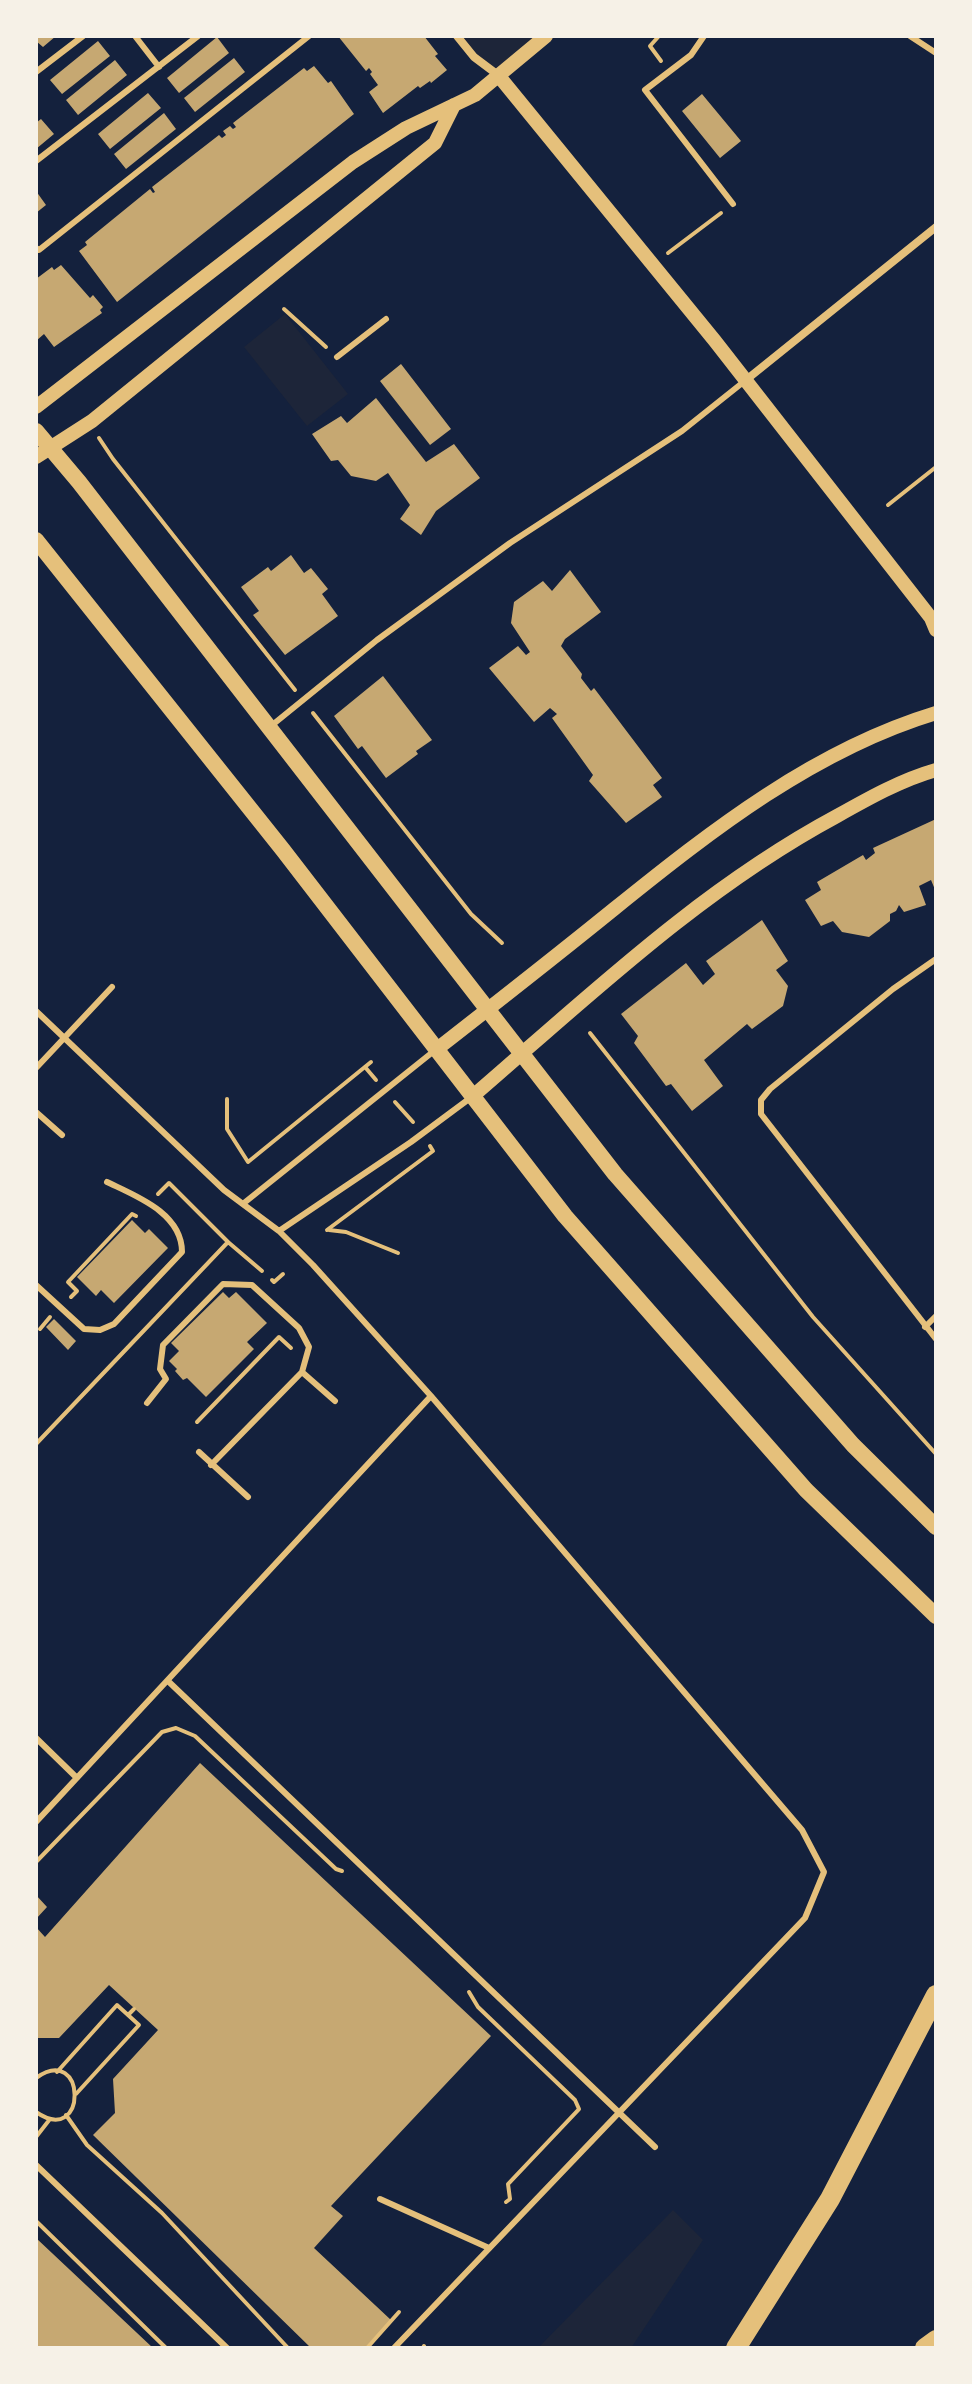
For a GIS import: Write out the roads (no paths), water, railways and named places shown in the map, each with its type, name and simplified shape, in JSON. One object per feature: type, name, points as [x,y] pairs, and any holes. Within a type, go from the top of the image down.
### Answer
[{"type":"highway","points":[[736,2348],[830,2199],[936,1995]]},
{"type":"highway","points":[[925,2348],[936,2340]]},
{"type":"main road","points":[[36,431],[43,452],[270,728],[615,1174],[853,1445],[936,1527]]},
{"type":"main road","points":[[36,540],[283,850],[565,1216],[806,1490],[936,1616]]},
{"type":"street","points":[[457,36],[474,57],[498,75],[746,380],[903,581],[931,618],[936,630]]},
{"type":"street","points":[[36,407],[353,162],[406,128],[475,95],[546,36]]},
{"type":"street","points":[[43,452],[92,421],[435,143],[455,105]]},
{"type":"street","points":[[746,380],[936,227]]},
{"type":"street","points":[[437,1049],[676,858],[743,809],[875,734],[936,713]]},
{"type":"street","points":[[473,1096],[656,937],[765,858],[889,788],[936,770]]},
{"type":"lane","points":[[36,59],[39,70],[83,36]]},
{"type":"lane","points":[[135,36],[159,67]]},
{"type":"lane","points":[[36,161],[198,36]]},
{"type":"lane","points":[[36,248],[39,250],[309,36]]},
{"type":"lane","points":[[704,36],[691,55],[645,90],[733,204]]},
{"type":"lane","points":[[910,36],[936,53]]},
{"type":"lane","points":[[337,357],[386,319]]},
{"type":"lane","points":[[270,728],[377,640],[510,543],[682,431],[746,380]]},
{"type":"lane","points":[[936,959],[893,989],[806,1059],[761,1100],[761,1114],[936,1339]]},
{"type":"lane","points":[[36,1068],[112,987]]},
{"type":"lane","points":[[36,1011],[224,1190],[279,1231],[313,1265],[431,1396],[802,1830],[824,1872],[805,1918],[394,2348]]},
{"type":"lane","points":[[244,1203],[437,1049]]},
{"type":"lane","points":[[279,1231],[473,1096]]},
{"type":"lane","points":[[36,1112],[62,1135]]},
{"type":"lane","points":[[36,1285],[84,1329],[100,1330],[114,1324],[182,1252],[182,1242],[175,1227],[149,1202],[107,1182]]},
{"type":"lane","points":[[147,1403],[166,1379],[160,1369],[163,1345],[223,1284],[252,1285],[299,1328],[309,1347],[302,1372],[211,1465]]},
{"type":"lane","points":[[925,1327],[936,1316]]},
{"type":"lane","points":[[302,1372],[335,1401]]},
{"type":"lane","points":[[36,1822],[431,1396]]},
{"type":"lane","points":[[199,1452],[248,1497]]},
{"type":"lane","points":[[168,1681],[655,2147]]},
{"type":"lane","points":[[36,1738],[77,1778]]},
{"type":"lane","points":[[36,2165],[227,2348]]},
{"type":"lane","points":[[380,2199],[489,2248]]}]
